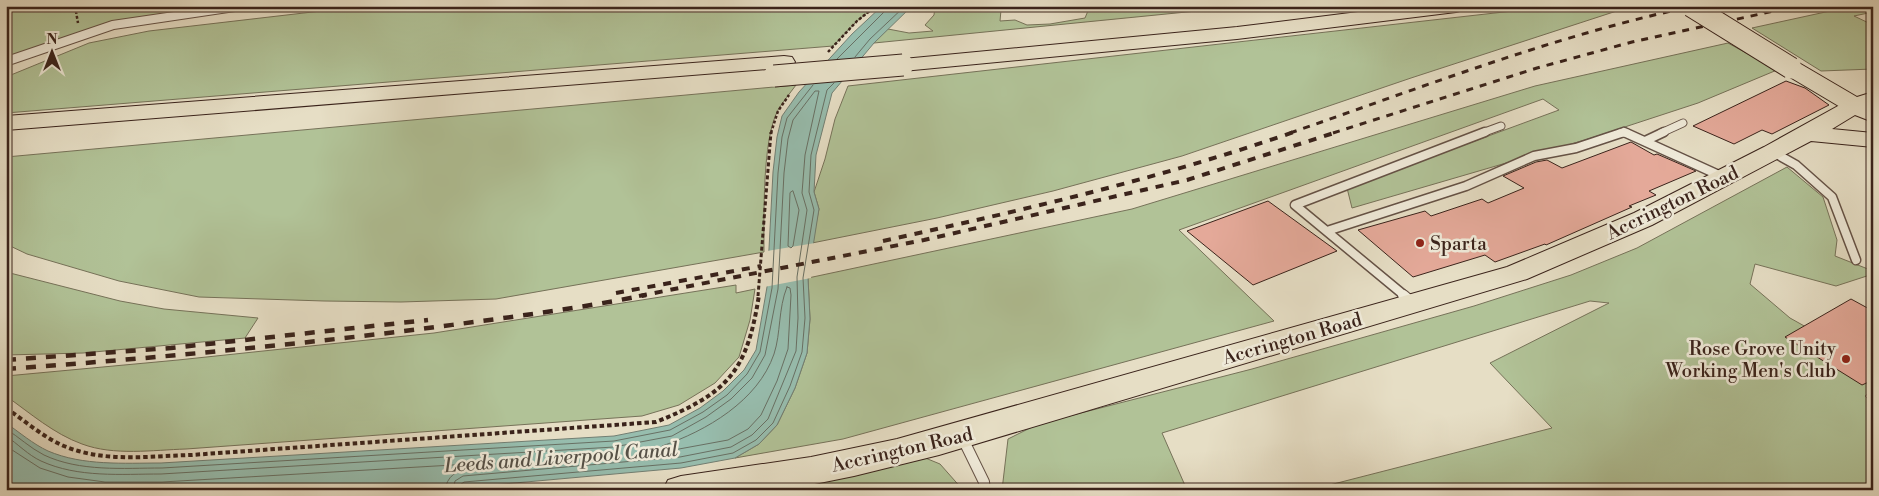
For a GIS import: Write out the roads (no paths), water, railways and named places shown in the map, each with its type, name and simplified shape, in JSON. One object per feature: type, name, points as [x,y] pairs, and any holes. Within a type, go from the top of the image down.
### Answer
[{"type":"main road","points":[[904,59],[1354,6]]},
{"type":"main road","points":[[6,137],[779,69],[1237,33],[1456,6]]},
{"type":"main road","points":[[1692,6],[1794,70],[1867,107]]},
{"type":"main road","points":[[6,123],[779,69]]},
{"type":"main road","points":[[1794,70],[1827,79],[1873,86]]},
{"type":"main road","name":"Accrington Road","points":[[681,490],[732,484],[842,464],[962,437],[1023,416],[1517,273],[1643,219],[1806,133],[1867,107]]},
{"type":"main road","points":[[1806,133],[1873,140]]},
{"type":"street","points":[[6,62],[112,25],[242,6]]},
{"type":"lane","points":[[1645,141],[1683,123]]},
{"type":"lane","points":[[1413,303],[1295,205],[1501,126]]},
{"type":"lane","points":[[1327,231],[1466,186],[1534,156],[1576,148],[1624,132],[1724,177]]},
{"type":"lane","points":[[1773,152],[1796,165],[1832,197],[1856,260]]},
{"type":"lane","points":[[962,437],[984,482],[985,490]]},
{"type":"water","name":"Leeds and Liverpool Canal","points":[[882,6],[912,6],[874,43],[832,93],[816,155],[814,192],[819,209],[808,278],[810,319],[807,353],[795,388],[777,425],[759,444],[735,458],[681,468],[437,490],[6,490],[6,423],[37,445],[61,456],[104,463],[161,463],[614,436],[669,425],[700,408],[723,391],[744,370],[756,350],[767,287],[773,172],[777,137],[782,116],[799,92],[852,34]]},
{"type":"railway","points":[[1290,133],[1490,63],[1591,32],[1694,6]]},
{"type":"railway","points":[[1333,133],[1537,68],[1632,42],[1797,6]]},
{"type":"railway","points":[[883,241],[988,218],[1141,179],[1294,132]]},
{"type":"railway","points":[[639,296],[924,240],[1187,180],[1337,132]]},
{"type":"railway","points":[[616,293],[761,266]]},
{"type":"railway","points":[[6,369],[214,352],[421,329],[534,314],[646,295]]},
{"type":"railway","points":[[6,360],[171,348],[428,320]]},
{"type":"place","name":"Sparta","points":[[1420,243]]},
{"type":"place","name":"Rose Grove Unity Working Men's Club","points":[[1846,359]]}]
